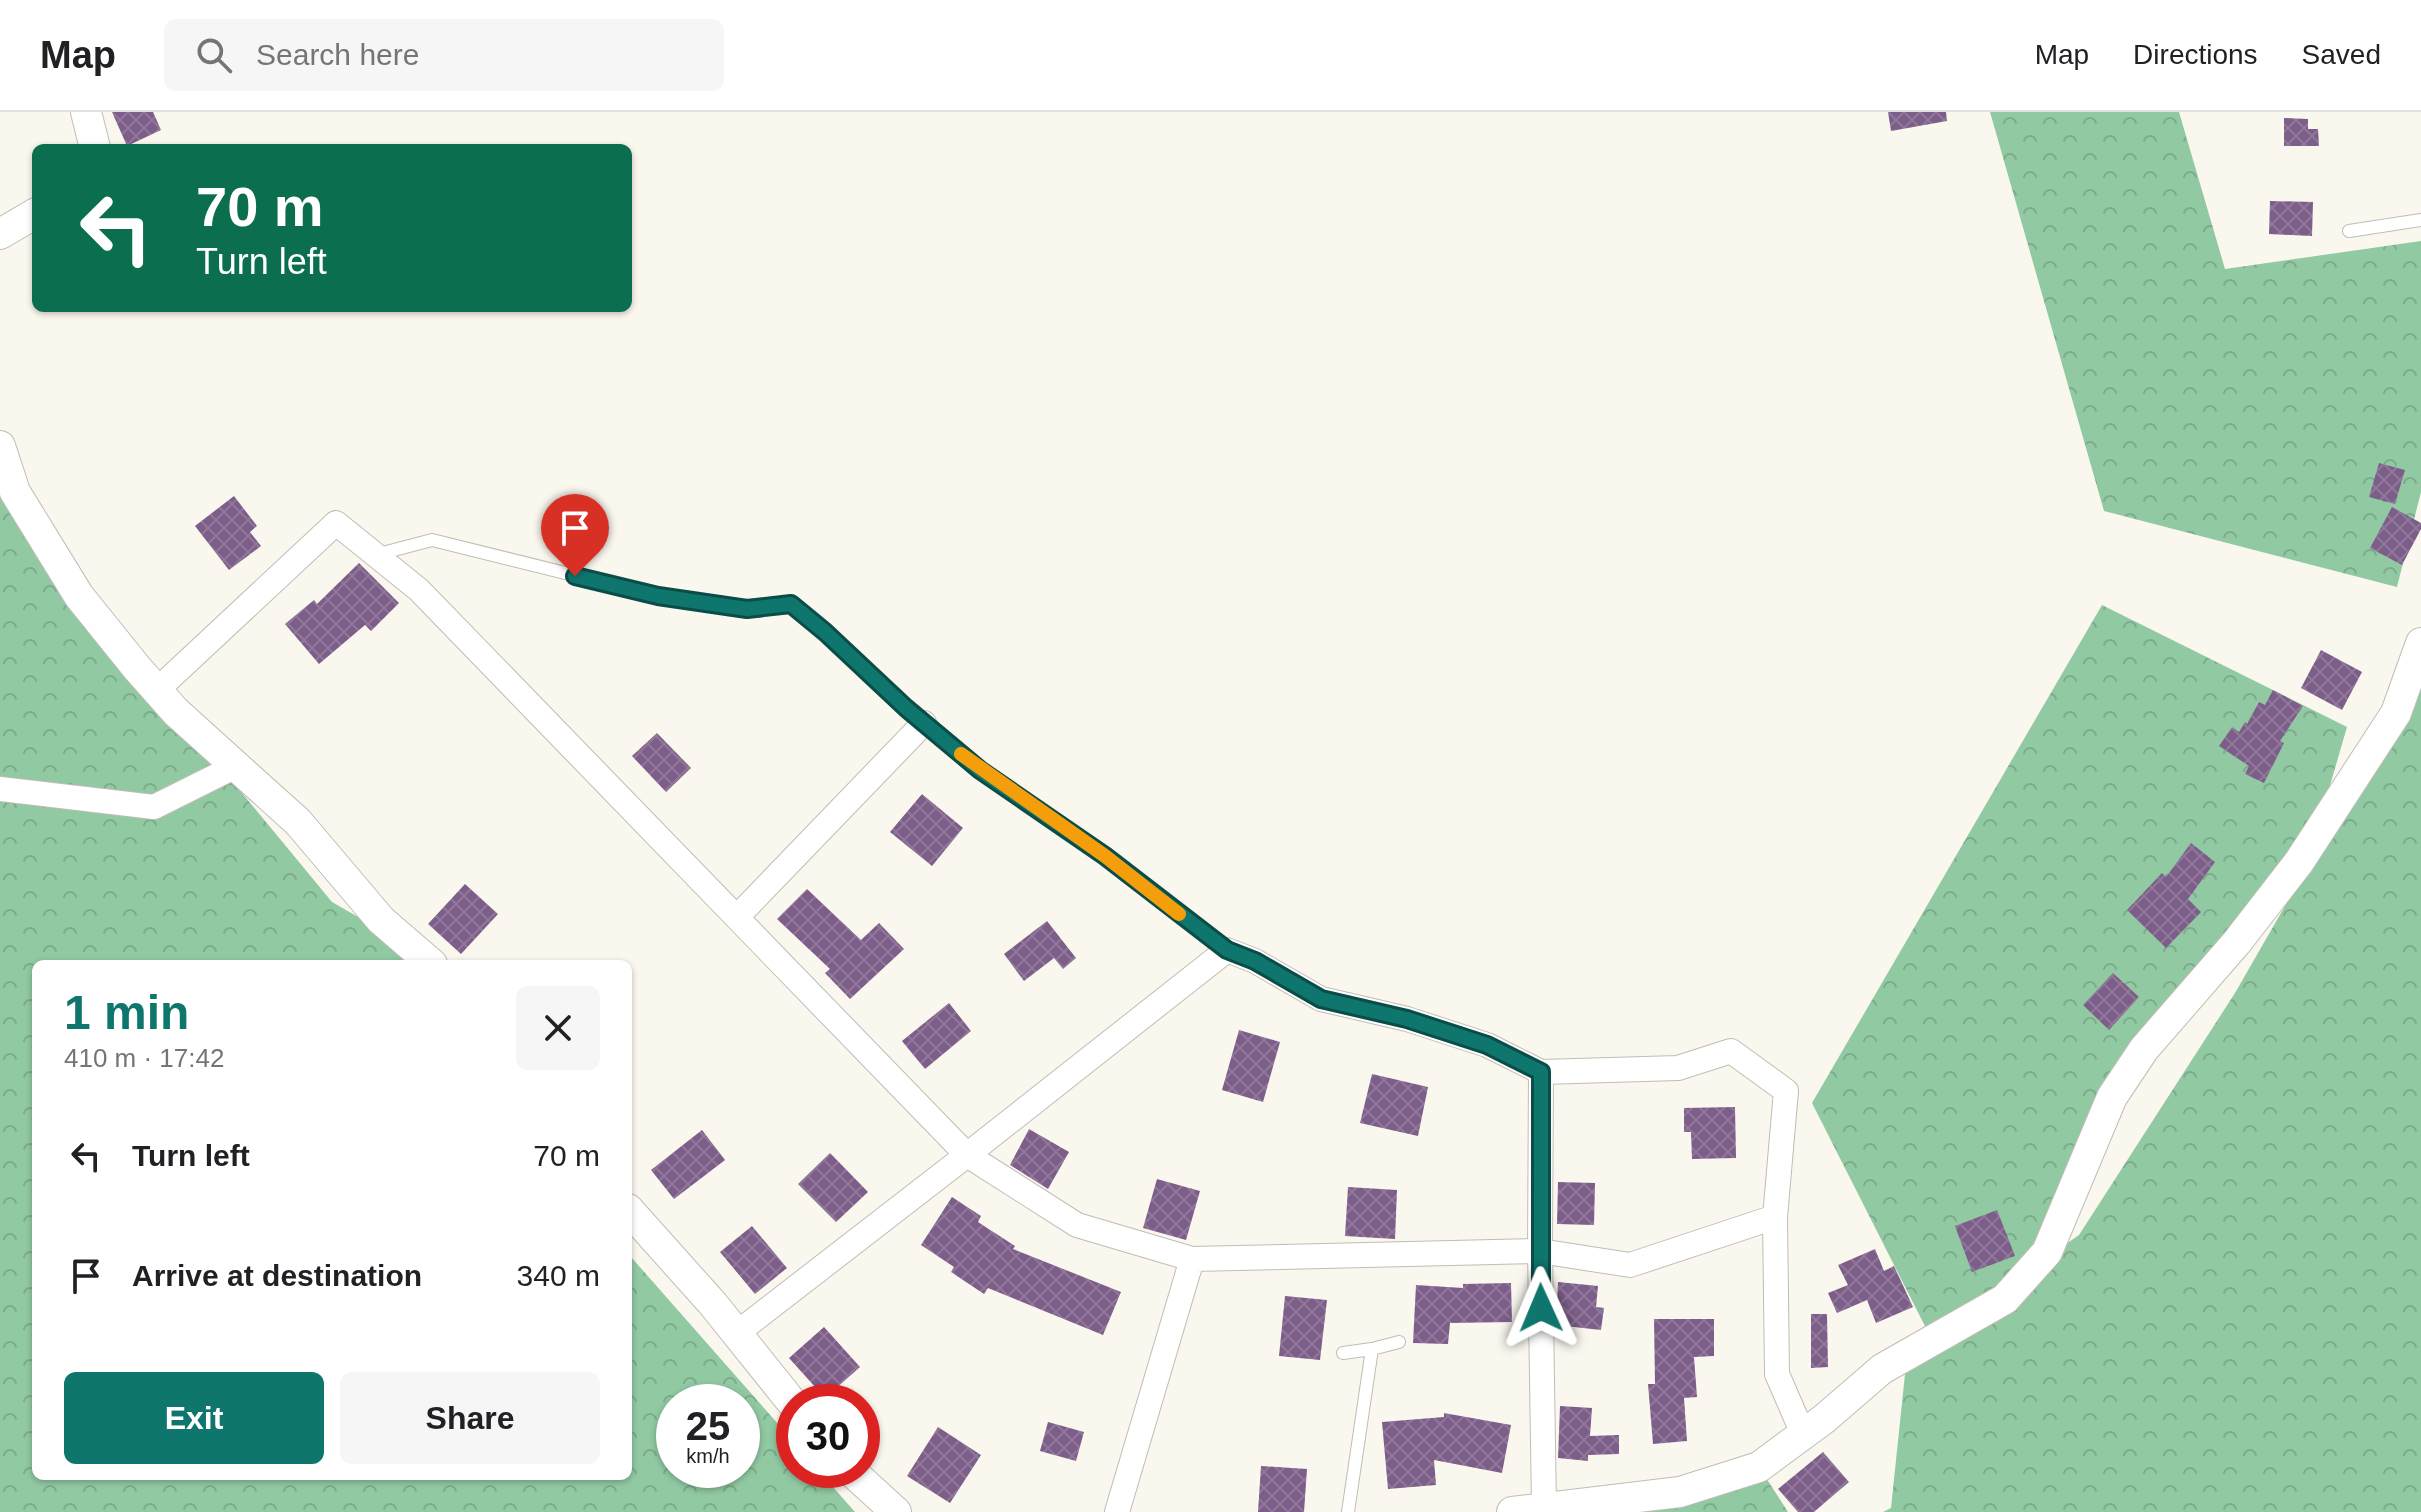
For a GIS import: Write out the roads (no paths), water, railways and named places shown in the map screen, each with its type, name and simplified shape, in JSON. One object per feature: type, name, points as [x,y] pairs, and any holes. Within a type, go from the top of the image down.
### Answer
[{"type":"street","points":[[86,112],[94,144]]},
{"type":"street","points":[[0,234],[32,215]]},
{"type":"street","points":[[0,446],[15,492],[79,596],[157,690],[176,712],[298,822],[381,920],[427,960]]},
{"type":"street","points":[[157,690],[336,523],[419,590],[967,1155],[1077,1225],[1192,1259],[1540,1251],[1630,1265],[1775,1217]]},
{"type":"street","points":[[1512,1512],[1680,1492],[1759,1467],[1882,1369],[2005,1299],[2047,1252],[2112,1097],[2144,1049],[2237,942],[2299,862],[2396,713],[2421,643]]},
{"type":"street","points":[[737,917],[924,723]]},
{"type":"street","points":[[0,789],[154,807],[236,766]]},
{"type":"street","points":[[737,1333],[1227,950],[1255,961],[1321,999],[1407,1019],[1487,1045],[1541,1072],[1678,1068],[1731,1051],[1786,1091],[1775,1217],[1777,1374],[1803,1434]]},
{"type":"street","points":[[1541,1072],[1544,1508]]},
{"type":"street","points":[[632,1214],[777,1384]]},
{"type":"street","points":[[1117,1512],[1192,1259]]},
{"type":"street","points":[[870,1488],[896,1512]]},
{"type":"lane","points":[[2349,231],[2421,220]]},
{"type":"lane","points":[[375,555],[432,540],[658,596],[747,609],[791,604],[980,770],[1105,856],[1227,950]]},
{"type":"lane","points":[[1343,1353],[1399,1342]]},
{"type":"lane","points":[[1348,1512],[1372,1349]]}]
